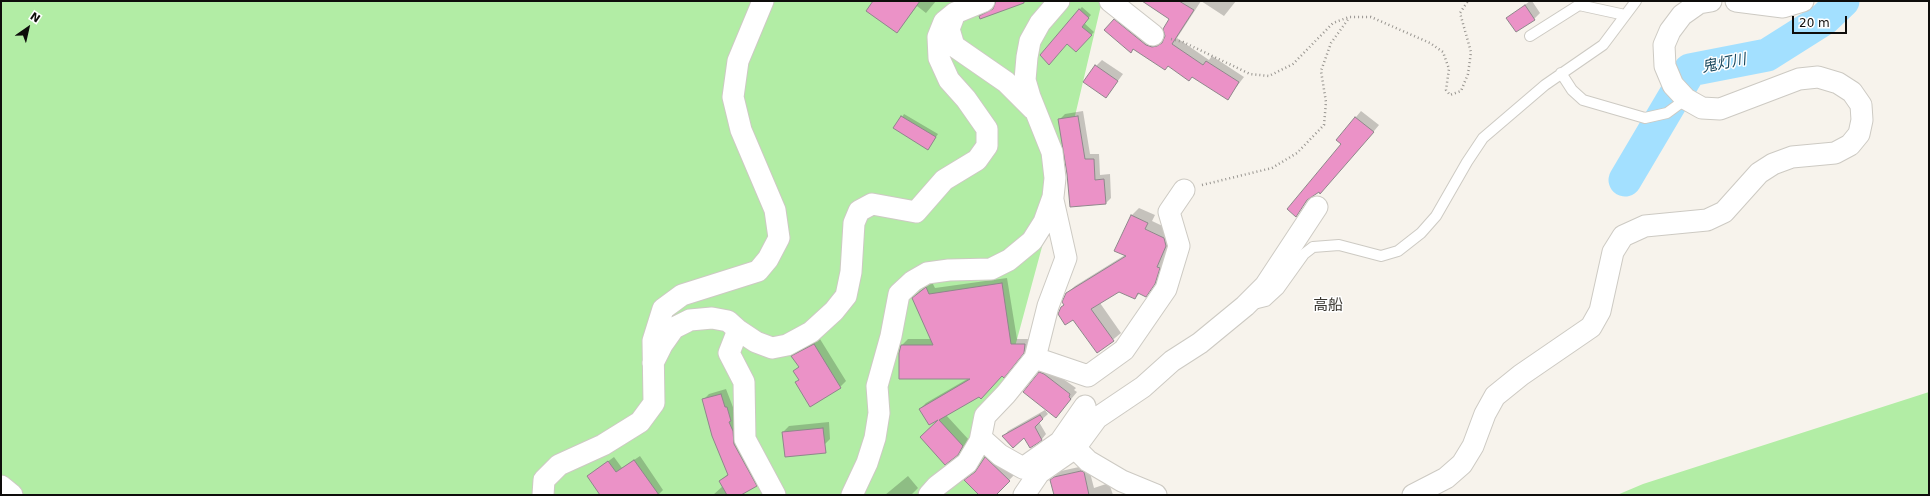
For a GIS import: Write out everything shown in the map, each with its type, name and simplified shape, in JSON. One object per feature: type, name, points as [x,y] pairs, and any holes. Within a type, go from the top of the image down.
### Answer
[{"type":"street","points":[[544,495],[544,480],[559,465],[603,445],[640,422],[654,403],[653,341],[663,309],[682,295],[758,271],[768,260],[779,238],[775,210],[741,130],[734,97],[738,61],[763,1]]},
{"type":"street","points":[[653,363],[662,344],[674,328],[690,320],[712,318],[728,321],[756,342],[772,348],[787,345],[811,332],[834,311],[846,296],[850,272],[854,223],[859,211],[872,204],[916,212],[944,180],[977,160],[987,146],[987,129],[966,99],[949,80],[939,58],[938,37],[944,22],[955,13],[984,1]]},
{"type":"street","points":[[852,495],[867,463],[875,438],[880,413],[877,386],[891,336],[899,294],[913,281],[927,273],[950,270],[991,269],[1009,260],[1035,236],[1044,222],[1053,198],[1055,178],[1052,152],[1025,80],[1030,42],[1040,23],[1059,1]]},
{"type":"street","points":[[1110,1],[1153,35]]},
{"type":"street","points":[[1414,495],[1446,478],[1462,464],[1473,446],[1485,414],[1495,396],[1521,375],[1591,327],[1600,311],[1613,252],[1623,236],[1645,226],[1707,220],[1724,212],[1759,173],[1773,164],[1792,157],[1835,153],[1850,145],[1859,134],[1862,120],[1861,105],[1852,92],[1838,83],[1818,77],[1799,79],[1720,108],[1702,108],[1686,99],[1673,85],[1665,66],[1664,45],[1670,31],[1682,15],[1699,3],[1711,1]]},
{"type":"street","points":[[1736,1],[1783,7],[1803,1]]},
{"type":"street","points":[[955,13],[948,29],[954,46],[1006,82],[1036,112]]},
{"type":"street","points":[[1035,358],[1088,376],[1124,350],[1166,289],[1179,246],[1169,212],[1184,190]]},
{"type":"street","points":[[929,495],[937,486],[967,462],[981,438],[985,416],[1006,394],[1035,358],[1048,306],[1066,258],[1053,198]]},
{"type":"street","points":[[1024,495],[1039,473],[1075,448],[1097,418],[1143,387],[1172,361],[1200,343],[1244,306],[1264,286],[1317,208]]},
{"type":"street","points":[[738,330],[729,352],[744,382],[745,439],[775,495]]},
{"type":"street","points":[[981,438],[1000,454],[1023,468],[1060,442],[1085,406]]},
{"type":"street","points":[[1075,448],[1088,461],[1122,481],[1156,495]]},
{"type":"street","points":[[1,486],[12,495]]},
{"type":"lane","points":[[1244,306],[1266,301],[1278,289],[1304,254],[1313,247],[1340,244],[1381,256],[1398,250],[1421,233],[1436,216],[1467,162],[1483,138],[1545,85],[1603,45],[1636,1]]},
{"type":"lane","points":[[1530,36],[1579,5],[1625,15]]},
{"type":"lane","points":[[1561,73],[1572,90],[1582,100],[1645,118],[1667,113],[1686,99]]},
{"type":"path","points":[[1153,35],[1184,42],[1250,74],[1269,76],[1293,64],[1333,23],[1349,17],[1371,17],[1430,43],[1444,52],[1449,69],[1446,90],[1450,95],[1461,91],[1468,74],[1471,52],[1460,13],[1468,1]]},
{"type":"path","points":[[1184,190],[1272,168],[1297,153],[1324,125],[1326,102],[1321,71],[1331,43],[1349,17]]},
{"type":"green space","points":[[1,1],[1102,1],[1059,184],[986,454],[987,495],[1,495]]},
{"type":"green space","points":[[1929,392],[1929,495],[1617,495],[1643,484]]},
{"type":"building","points":[[873,1],[920,1],[897,33],[866,11]]},
{"type":"building","points":[[996,1],[1024,1],[1024,3],[980,19],[979,16],[993,9]]},
{"type":"building","points":[[1142,1],[1179,1],[1194,10],[1172,44],[1203,65],[1206,61],[1239,82],[1228,100],[1192,77],[1189,81],[1168,66],[1165,70],[1133,49],[1131,53],[1104,30],[1114,19],[1146,45],[1152,47],[1162,43],[1165,36],[1163,29],[1169,19]]},
{"type":"building","points":[[1525,5],[1535,20],[1516,32],[1506,18]]},
{"type":"building","points":[[1079,9],[1089,18],[1082,27],[1092,35],[1076,52],[1067,44],[1049,65],[1040,55]]},
{"type":"building","points":[[1095,65],[1118,81],[1106,98],[1083,82]]},
{"type":"building","points":[[901,116],[936,137],[928,150],[893,128]]},
{"type":"building","points":[[1078,116],[1085,159],[1094,159],[1095,180],[1104,179],[1106,204],[1070,207],[1067,174],[1058,119]]},
{"type":"building","points":[[1355,117],[1374,132],[1320,194],[1319,192],[1307,200],[1296,217],[1287,209],[1341,144],[1336,140]]},
{"type":"building","points":[[1131,215],[1148,223],[1145,229],[1164,238],[1166,246],[1157,267],[1160,268],[1155,284],[1146,297],[1138,293],[1135,299],[1119,292],[1091,309],[1114,341],[1097,353],[1073,320],[1065,325],[1058,314],[1061,307],[1064,305],[1062,302],[1066,293],[1126,256],[1114,251]]},
{"type":"building","points":[[1002,283],[1011,344],[1025,344],[1024,353],[1004,378],[1002,376],[981,399],[979,397],[939,420],[963,446],[958,455],[945,465],[920,437],[938,420],[929,425],[919,409],[970,379],[899,379],[899,353],[901,345],[933,345],[912,298],[926,287],[929,294]]},
{"type":"building","points":[[814,344],[841,388],[810,407],[795,382],[799,380],[793,371],[799,367],[791,356]]},
{"type":"building","points":[[1039,372],[1044,374],[1070,394],[1069,397],[1071,399],[1056,418],[1023,392]]},
{"type":"building","points":[[721,394],[731,421],[729,422],[733,431],[734,444],[757,486],[741,495],[727,495],[719,481],[728,475],[712,436],[702,399]]},
{"type":"building","points":[[1040,415],[1043,419],[1035,427],[1042,440],[1030,448],[1024,438],[1013,448],[1002,436]]},
{"type":"building","points":[[823,428],[826,453],[785,457],[782,432]]},
{"type":"building","points":[[985,457],[1010,481],[996,495],[979,495],[964,480],[975,472]]},
{"type":"building","points":[[634,460],[659,495],[600,495],[587,476],[608,461],[616,472]]},
{"type":"building","points":[[1081,471],[1084,472],[1089,495],[1054,495],[1050,480],[1054,477]]},
{"type":"waterway","name":"鬼灯川","points":[[1625,180],[1690,70],[1767,55],[1824,19],[1843,1]]},
{"type":"district","name":"高船","points":[[1328,306]]}]
